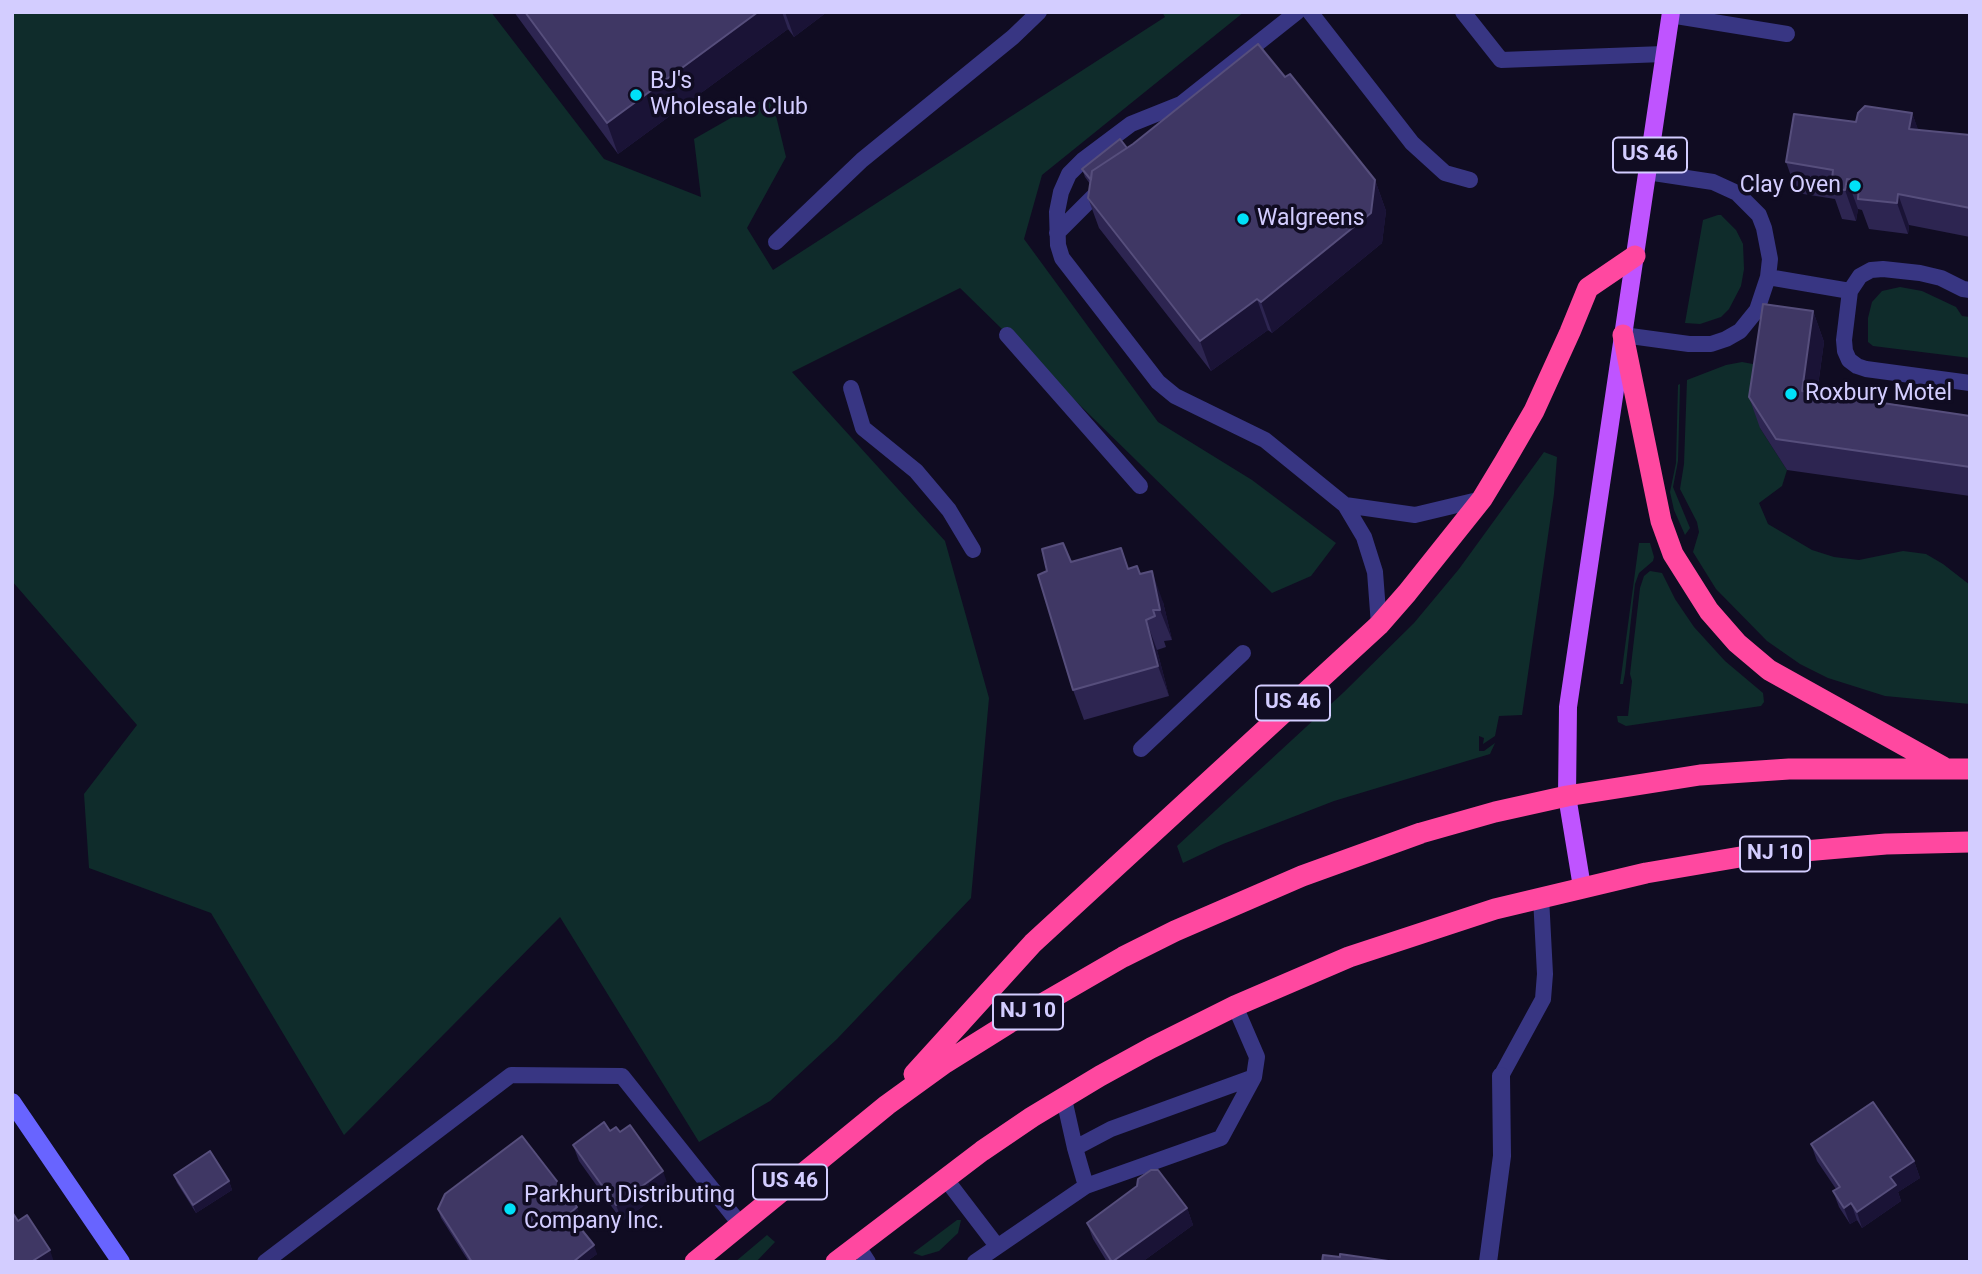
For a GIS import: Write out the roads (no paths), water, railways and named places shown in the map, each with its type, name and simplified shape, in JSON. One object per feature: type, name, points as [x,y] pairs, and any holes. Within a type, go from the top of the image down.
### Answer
[{"type":"highway","name":"US 46","points":[[695,1262],[887,1105],[1033,943],[1379,625],[1482,499],[1534,411],[1588,288],[1635,256]]},
{"type":"highway","points":[[1623,335],[1661,521],[1673,554],[1709,611],[1737,643],[1769,670],[1945,768]]},
{"type":"highway","name":"NJ 10","points":[[887,1105],[945,1063],[1009,1023],[1175,931],[1302,876],[1421,833],[1495,812],[1567,796],[1700,775],[1789,769],[1970,769]]},
{"type":"highway","name":"NJ 10","points":[[1582,887],[1746,856],[1886,844],[1970,842]]},
{"type":"highway","points":[[836,1262],[862,1254],[945,1178],[1022,1124],[1151,1048],[1287,982],[1383,945],[1582,887]]},
{"type":"main road","name":"US 46","points":[[1582,887],[1567,796],[1568,707],[1670,14]]},
{"type":"street","points":[[1488,1262],[1502,1156],[1501,1076]]},
{"type":"street","points":[[12,1101],[121,1262]]},
{"type":"lane","points":[[776,242],[862,160],[1013,37],[1039,12]]},
{"type":"lane","points":[[1167,124],[1181,104],[1297,12]]},
{"type":"lane","points":[[1310,12],[1412,143],[1445,173],[1470,180]]},
{"type":"lane","points":[[1463,12],[1501,60],[1664,54]]},
{"type":"lane","points":[[1670,14],[1787,34]]},
{"type":"lane","points":[[1181,104],[1130,124],[1069,174],[1060,192],[1056,233],[1062,258],[1158,382],[1175,396],[1265,440],[1345,505],[1364,537],[1375,572],[1379,625]]},
{"type":"lane","points":[[1623,335],[1689,345],[1711,344],[1726,339],[1749,322],[1757,310],[1768,277],[1770,259],[1764,228],[1759,215],[1737,193],[1713,182],[1647,172]]},
{"type":"lane","points":[[1056,233],[1096,192],[1115,177]]},
{"type":"lane","points":[[1970,290],[1941,278],[1883,269],[1871,270],[1860,276],[1850,290],[1845,351],[1849,360],[1857,366],[1970,383]]},
{"type":"lane","points":[[1768,277],[1850,290]]},
{"type":"lane","points":[[1007,335],[1140,486]]},
{"type":"lane","points":[[851,388],[863,428],[916,471],[949,510],[974,550]]},
{"type":"lane","points":[[1345,505],[1415,515],[1482,499]]},
{"type":"lane","points":[[1141,748],[1243,653]]},
{"type":"lane","points":[[1501,1076],[1543,999],[1545,974],[1541,897]]},
{"type":"lane","points":[[975,1262],[1086,1186],[1221,1138],[1254,1077],[1257,1057],[1235,1006]]},
{"type":"lane","points":[[264,1262],[511,1075],[622,1076],[740,1224]]},
{"type":"lane","points":[[1075,1148],[1111,1129],[1254,1077]]},
{"type":"lane","points":[[1064,1098],[1086,1186]]},
{"type":"lane","points":[[945,1178],[997,1246]]},
{"type":"place","name":"BJ's Wholesale Club","points":[[636,95]]},
{"type":"place","name":"Clay Oven","points":[[1855,186]]},
{"type":"place","name":"Walgreens","points":[[1243,219]]},
{"type":"place","name":"Roxbury Motel","points":[[1791,394]]},
{"type":"place","name":"Parkhurt Distributing Company Inc.","points":[[510,1209]]}]
